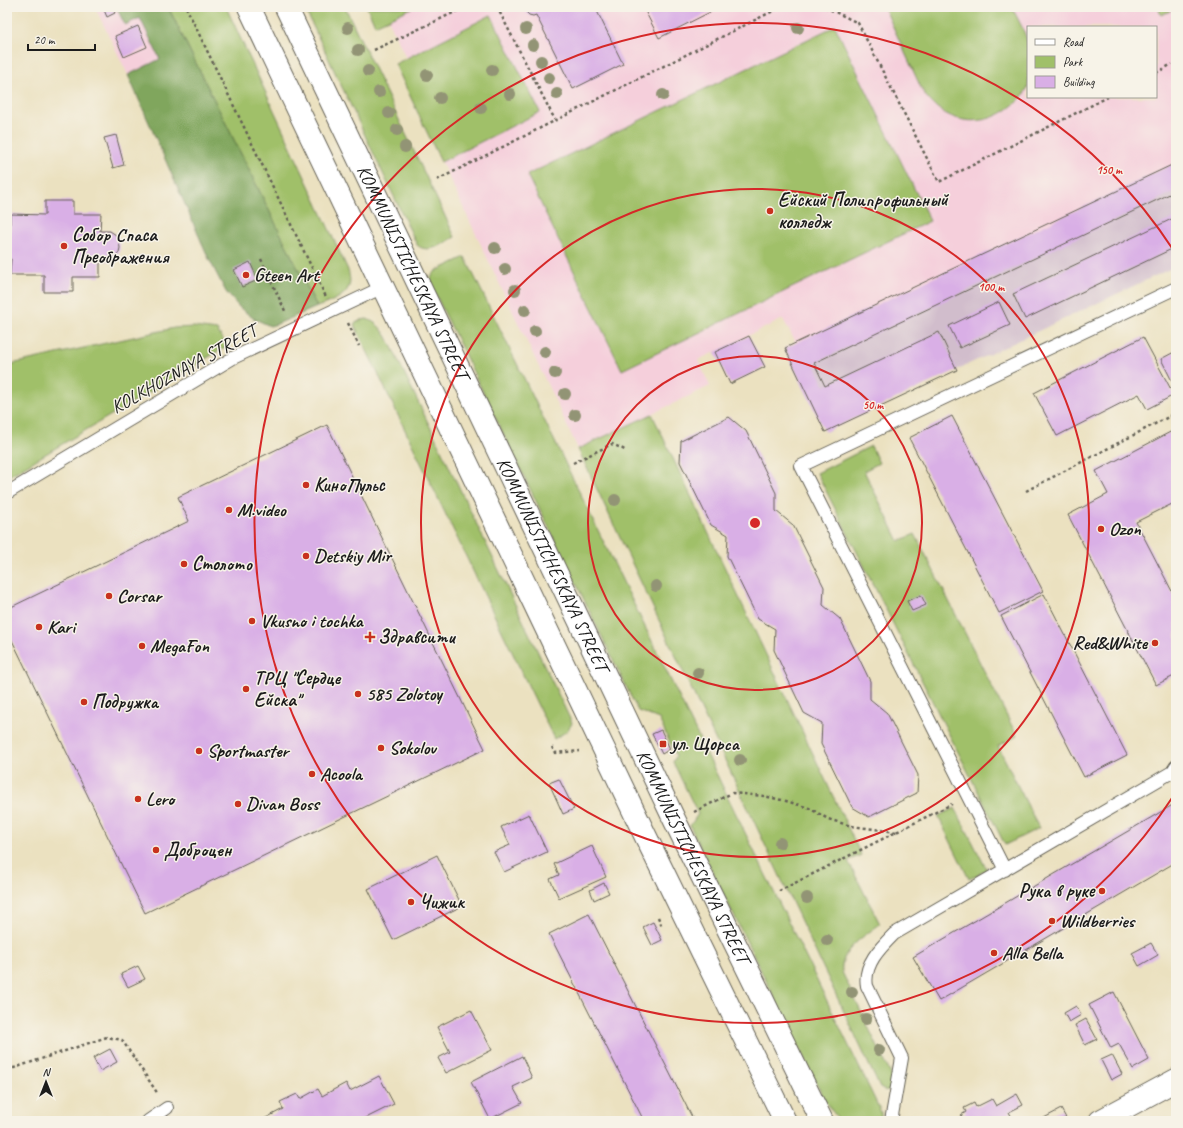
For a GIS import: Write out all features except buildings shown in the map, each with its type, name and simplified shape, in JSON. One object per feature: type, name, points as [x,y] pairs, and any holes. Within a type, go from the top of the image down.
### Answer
[{"type":"main road","name":"KOMMUNISTICHESKAYA STREET","points":[[249,7],[645,835],[784,1121]]},
{"type":"main road","name":"KOMMUNISTICHESKAYA STREET","points":[[286,7],[672,814],[822,1121]]},
{"type":"main road","points":[[1100,1121],[1176,1080]]},
{"type":"lane","name":"KOLKHOZNAYA STREET","points":[[7,493],[233,358],[383,287]]},
{"type":"lane","points":[[1005,870],[801,466],[1176,288]]},
{"type":"lane","points":[[892,1121],[902,1058],[867,986],[866,977],[876,954],[894,934],[1172,772],[1176,766]]},
{"type":"lane","points":[[148,1121],[167,1108]]},
{"type":"path","points":[[186,7],[333,311]]},
{"type":"path","points":[[374,50],[466,7]]},
{"type":"path","points":[[497,7],[555,120]]},
{"type":"path","points":[[437,180],[781,7]]},
{"type":"path","points":[[825,7],[858,23],[939,182],[1106,98]]},
{"type":"path","points":[[1157,72],[1172,64]]},
{"type":"path","points":[[260,260],[294,329]]},
{"type":"path","points":[[346,320],[358,346]]},
{"type":"path","points":[[1026,490],[1176,413]]},
{"type":"path","points":[[573,463],[612,444],[627,451]]},
{"type":"path","points":[[552,747],[555,753],[586,750]]},
{"type":"path","points":[[692,813],[732,793],[776,798],[798,804],[839,823],[897,832]]},
{"type":"path","points":[[779,891],[968,796]]},
{"type":"path","points":[[7,1067],[14,1068],[107,1037],[122,1040],[167,1108]]},
{"type":"shaded area","points":[[95,7],[116,7],[125,25],[140,18],[160,60],[128,75]]},
{"type":"shaded area","name":"Ейский Полипрофильный колледж","points":[[367,7],[1176,7],[1176,163],[796,343],[783,319],[698,360],[710,386],[578,449],[395,64],[406,58],[388,19],[375,25]]},
{"type":"shaded area","points":[[1176,163],[1176,266],[825,432],[785,349]]},
{"type":"green space","points":[[116,7],[168,7],[317,307],[270,326],[253,318],[239,307],[226,292],[209,259],[128,75],[160,59],[140,18],[125,25]]},
{"type":"green space","points":[[168,7],[226,7],[348,270],[350,284],[344,294],[335,300],[317,307]]},
{"type":"green space","points":[[304,7],[345,7],[455,237],[436,247],[426,249],[417,245]]},
{"type":"green space","points":[[367,7],[414,7],[375,25]]},
{"type":"green space","points":[[884,7],[1012,7],[1027,40],[1027,88],[1022,97],[1001,113],[976,121],[952,117],[940,110],[930,101],[922,90]]},
{"type":"green space","points":[[1158,7],[1171,7],[1170,11],[1161,15]]},
{"type":"green space","points":[[491,15],[540,112],[441,162],[395,64]]},
{"type":"green space","points":[[835,26],[930,221],[622,370],[527,175]]},
{"type":"green space","points":[[465,257],[881,1112],[881,1121],[840,1121],[826,1103],[690,826],[698,814],[673,762],[676,756],[659,719],[638,711],[431,285],[431,278],[436,271]]},
{"type":"green space","points":[[367,319],[374,322],[387,337],[572,723],[567,731],[554,739],[354,324],[361,320]]},
{"type":"green space","points":[[194,327],[217,330],[227,346],[7,477],[7,365],[174,328]]},
{"type":"green space","points":[[652,414],[861,855],[848,861],[880,924],[861,938],[849,950],[842,964],[842,972],[895,1083],[889,1090],[880,1088],[578,449]]},
{"type":"green space","points":[[871,446],[879,463],[864,471],[899,541],[915,534],[1017,736],[998,746],[1039,828],[1005,845],[817,473]]},
{"type":"green space","points":[[955,808],[987,870],[969,879],[938,816]]},
{"type":"place","name":"Ейский Полипрофильный колледж","points":[[770,211]]},
{"type":"place","name":"Собор Спаса Преображения","points":[[64,246]]},
{"type":"place","name":"Gteen Art","points":[[246,275]]},
{"type":"place","name":"КиноПульс","points":[[306,485]]},
{"type":"place","name":"M.video","points":[[229,510]]},
{"type":"place","name":"Ozon","points":[[1101,529]]},
{"type":"place","name":"Detskiy Mir","points":[[306,556]]},
{"type":"place","name":"Столото","points":[[184,564]]},
{"type":"place","name":"Corsar","points":[[109,596]]},
{"type":"place","name":"Vkusno i tochka","points":[[252,621]]},
{"type":"place","name":"Kari","points":[[39,627]]},
{"type":"place","name":"Здравсити","points":[[370,637]]},
{"type":"place","name":"Red&White","points":[[1155,643]]},
{"type":"place","name":"MegaFon","points":[[142,646]]},
{"type":"place","name":"ТРЦ \"Сердце Ейска\"","points":[[246,689]]},
{"type":"place","name":"585 Zolotoy","points":[[358,694]]},
{"type":"place","name":"Подружка","points":[[84,702]]},
{"type":"place","name":"ул. Щорса","points":[[663,744]]},
{"type":"place","name":"Sokolov","points":[[381,748]]},
{"type":"place","name":"Sportmaster","points":[[199,751]]},
{"type":"place","name":"Acoola","points":[[312,774]]},
{"type":"place","name":"Lero","points":[[138,799]]},
{"type":"place","name":"Divan Boss","points":[[238,804]]},
{"type":"place","name":"Доброцен","points":[[156,850]]},
{"type":"place","name":"Рука в руке","points":[[1102,891]]},
{"type":"place","name":"Чижик","points":[[411,902]]},
{"type":"place","name":"Wildberries","points":[[1052,921]]},
{"type":"place","name":"Alla Bella","points":[[994,953]]}]
